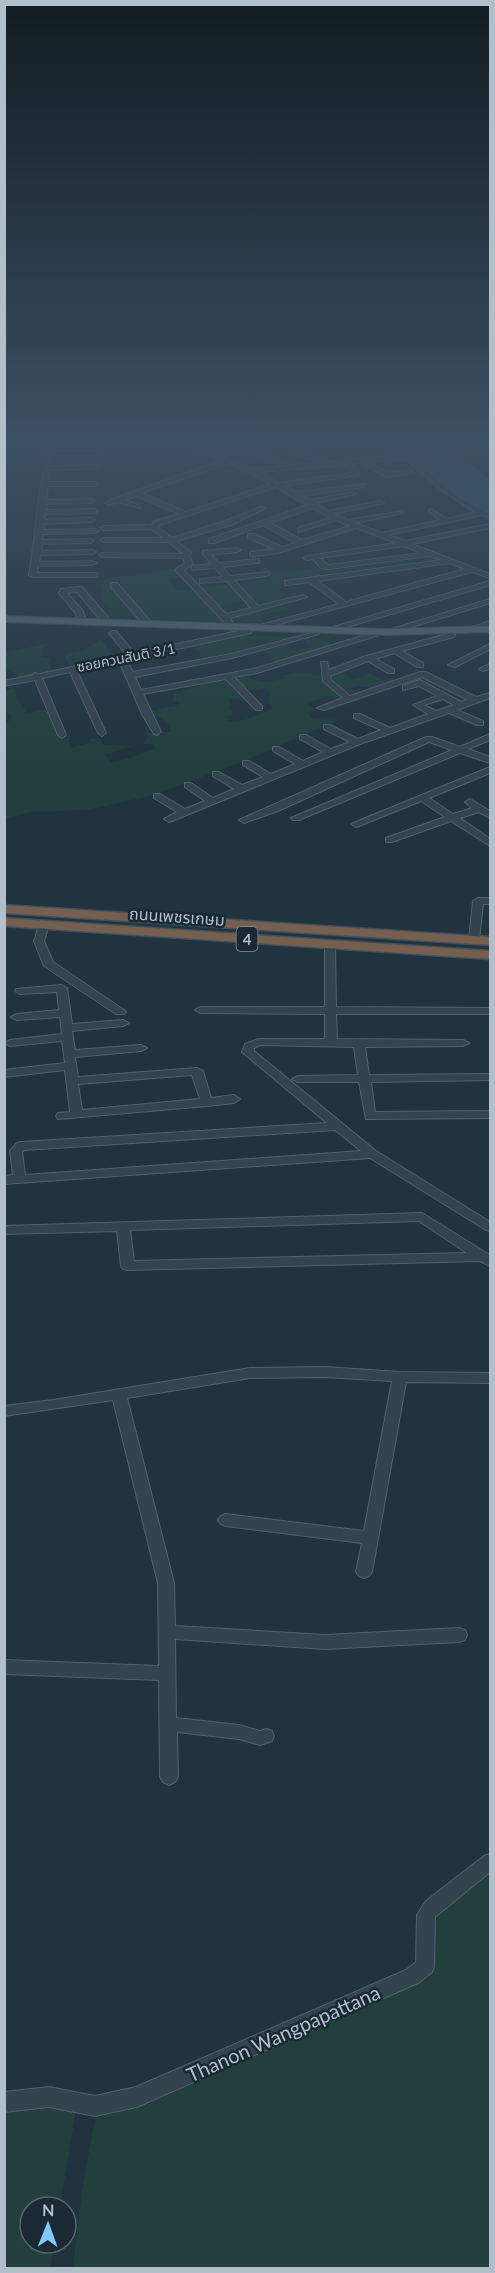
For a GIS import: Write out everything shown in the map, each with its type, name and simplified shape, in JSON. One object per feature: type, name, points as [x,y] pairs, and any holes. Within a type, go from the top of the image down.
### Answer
[{"type":"highway","name":"ถนนเพชรเกษม","points":[[4,909],[330,944],[490,955]]},
{"type":"highway","name":"ถนนเพชรเกษม","points":[[4,922],[44,925],[165,926],[490,941]]},
{"type":"main road","points":[[4,619],[327,630],[380,634],[490,631]]},
{"type":"main road","points":[[4,625],[315,634],[451,635],[490,631]]},
{"type":"street","points":[[37,549],[33,575],[94,575]]},
{"type":"street","points":[[143,549],[185,552]]},
{"type":"street","points":[[182,549],[189,564],[179,570],[231,627]]},
{"type":"street","points":[[195,568],[218,566],[281,549]]},
{"type":"street","points":[[370,549],[311,558],[328,567],[428,554]]},
{"type":"street","points":[[416,549],[488,574]]},
{"type":"street","points":[[237,550],[206,553],[256,609]]},
{"type":"street","points":[[36,553],[92,552]]},
{"type":"street","points":[[103,555],[185,552]]},
{"type":"street","points":[[288,583],[450,562]]},
{"type":"street","points":[[35,564],[92,563]]},
{"type":"street","points":[[260,628],[471,570]]},
{"type":"street","points":[[378,571],[386,577]]},
{"type":"street","points":[[203,581],[266,574]]},
{"type":"street","points":[[311,580],[344,604]]},
{"type":"street","points":[[327,630],[490,583]]},
{"type":"street","points":[[114,585],[148,624]]},
{"type":"street","points":[[82,621],[79,611],[63,593],[64,591],[79,589],[107,622]]},
{"type":"street","points":[[224,617],[303,597]]},
{"type":"street","points":[[137,693],[254,671],[490,601]]},
{"type":"street","points":[[464,631],[490,623]]},
{"type":"street","name":"ซอยควนสันติ 3/1","points":[[4,684],[37,675],[248,632]]},
{"type":"street","points":[[113,633],[132,656]]},
{"type":"street","points":[[130,675],[232,656],[315,634]]},
{"type":"street","points":[[326,675],[369,658],[451,635]]},
{"type":"street","points":[[452,665],[490,646]]},
{"type":"street","points":[[396,651],[420,665]]},
{"type":"street","points":[[310,654],[324,664],[339,668]]},
{"type":"street","points":[[121,658],[147,715],[158,732]]},
{"type":"street","points":[[369,658],[391,671]]},
{"type":"street","points":[[324,664],[326,675],[332,686],[349,699]]},
{"type":"street","points":[[72,668],[102,733]]},
{"type":"street","points":[[321,708],[424,674],[477,701]]},
{"type":"street","points":[[37,675],[62,735]]},
{"type":"street","points":[[228,676],[259,708]]},
{"type":"street","points":[[430,688],[462,706]]},
{"type":"street","points":[[169,819],[243,790],[300,763],[490,695]]},
{"type":"street","points":[[436,715],[417,705],[444,696]]},
{"type":"street","points":[[450,710],[480,723]]},
{"type":"street","points":[[357,716],[390,731]]},
{"type":"street","points":[[327,727],[357,741]]},
{"type":"street","points":[[296,818],[490,737]]},
{"type":"street","points":[[303,738],[329,752]]},
{"type":"street","points":[[244,820],[429,739],[490,760]]},
{"type":"street","points":[[276,749],[300,763]]},
{"type":"street","points":[[246,763],[270,777]]},
{"type":"street","points":[[356,824],[490,770]]},
{"type":"street","points":[[216,774],[243,790]]},
{"type":"street","points":[[188,785],[213,802]]},
{"type":"street","points":[[157,796],[185,813]]},
{"type":"street","points":[[423,798],[490,843]]},
{"type":"street","points":[[470,802],[490,815]]},
{"type":"street","points":[[389,840],[480,808]]},
{"type":"street","points":[[474,940],[478,901],[490,901]]},
{"type":"street","points":[[10,1043],[122,1018],[87,990],[48,964],[39,941],[44,925]]},
{"type":"street","points":[[330,944],[331,1042]]},
{"type":"street","points":[[20,991],[62,988],[76,1114]]},
{"type":"street","points":[[63,997],[87,990]]},
{"type":"street","points":[[200,1010],[490,1011]]},
{"type":"street","points":[[17,1017],[65,1012]]},
{"type":"street","points":[[463,1043],[258,1042],[249,1046],[248,1052],[372,1154],[490,1227]]},
{"type":"street","points":[[359,1044],[370,1116],[490,1115]]},
{"type":"street","points":[[4,1074],[141,1048]]},
{"type":"street","points":[[73,1082],[197,1071],[207,1102]]},
{"type":"street","points":[[298,1079],[490,1077]]},
{"type":"street","points":[[62,1116],[234,1099]]},
{"type":"street","points":[[19,1178],[16,1151],[25,1145],[337,1126]]},
{"type":"street","points":[[4,1180],[372,1154]]},
{"type":"street","points":[[4,1230],[422,1217],[487,1259]]},
{"type":"street","points":[[123,1227],[128,1266],[487,1259]]},
{"type":"street","points":[[4,1411],[250,1373],[325,1372],[400,1377],[490,1378]]},
{"type":"street","points":[[364,1572],[400,1377]]},
{"type":"street","points":[[119,1395],[166,1583],[169,1777]]},
{"type":"street","points":[[225,1520],[369,1538]]},
{"type":"street","points":[[166,1632],[325,1642],[459,1635]]},
{"type":"street","points":[[4,1667],[166,1673]]},
{"type":"street","points":[[168,1724],[239,1732],[255,1738],[266,1736]]},
{"type":"street","name":"Thanon Wangpapattana","points":[[4,2102],[49,2097],[95,2106],[137,2097],[413,1976],[425,1966],[426,1915],[490,1862]]},
{"type":"green space","points":[[403,558],[415,565],[284,582],[280,586],[284,587],[280,589],[289,594],[281,596],[285,601],[271,604],[262,602],[266,605],[252,609],[242,607],[246,602],[242,601],[216,608],[200,590],[202,587],[272,580],[262,568],[267,567],[276,573]]},
{"type":"green space","points":[[174,569],[181,577],[169,579],[177,591],[195,589],[224,622],[105,617],[100,613],[111,609],[99,599],[103,592],[100,580]]},
{"type":"green space","points":[[281,603],[289,609],[263,615],[264,617],[259,618],[264,622],[235,622],[225,616]]},
{"type":"green space","points":[[242,635],[296,637],[280,641],[247,640],[257,648],[205,659],[201,657],[199,651],[189,646]]},
{"type":"green space","points":[[333,637],[327,640],[335,645],[282,662],[274,661],[262,650],[285,644],[294,650],[309,647],[304,638]]},
{"type":"green space","points":[[101,639],[115,659],[70,668],[64,654],[85,650]]},
{"type":"green space","points":[[51,643],[43,648],[43,657],[51,657],[49,664],[53,672],[22,680],[13,672],[5,670],[4,652]]},
{"type":"green space","points":[[298,672],[322,676],[341,698],[328,696],[306,703],[315,710],[308,713],[311,718],[330,717],[327,719],[339,720],[244,761],[154,795],[87,810],[30,812],[5,819],[5,723],[12,716],[5,710],[5,691],[14,688],[19,702],[27,713],[48,709],[57,734],[69,739],[70,748],[88,743],[90,739],[99,738],[104,745],[133,746],[106,754],[110,762],[116,762],[156,749],[153,744],[142,744],[148,738],[146,732],[165,736],[162,732],[172,732],[164,721],[152,716],[149,711],[176,706],[180,702],[173,701],[174,694],[228,677],[245,698],[229,699],[231,704],[229,707],[233,715],[227,716],[229,721],[244,720],[273,709],[268,701],[271,694],[265,688],[247,691],[233,676],[247,674],[250,679],[265,682],[285,679],[282,676]]},
{"type":"green space","points":[[343,672],[354,680],[369,673],[381,680],[392,678],[397,683],[375,688],[356,686],[350,689],[359,692],[349,694],[341,691],[325,678]]},
{"type":"green space","points":[[490,1864],[490,2268],[73,2268],[74,2255],[78,2255],[78,2225],[82,2190],[95,2118],[147,2104],[429,1979],[426,1915]]},
{"type":"green space","points":[[40,2108],[76,2110],[62,2195],[18,2195],[18,2255],[52,2255],[50,2268],[5,2268],[4,2112]]}]
